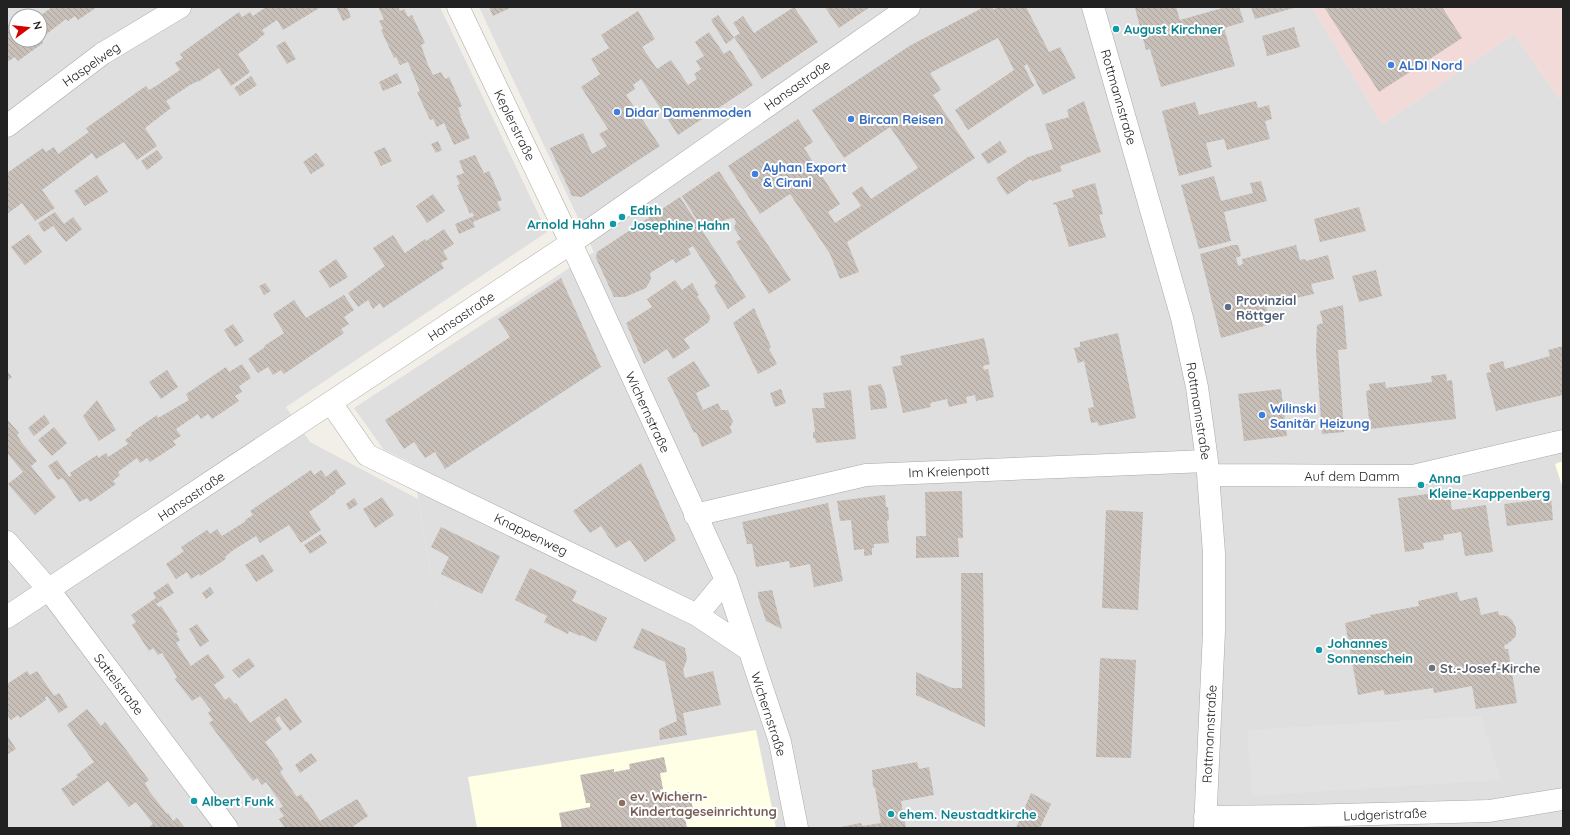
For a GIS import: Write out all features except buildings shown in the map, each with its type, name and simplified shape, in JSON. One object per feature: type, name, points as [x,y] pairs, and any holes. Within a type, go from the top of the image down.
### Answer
[{"type":"street","name":"Haspelweg","points":[[7,126],[102,54],[180,7]]},
{"type":"street","name":"Keplerstraße","points":[[458,7],[571,243]]},
{"type":"street","name":"Hansastraße","points":[[7,617],[571,243],[909,7]]},
{"type":"street","name":"Rottmannstraße","points":[[1093,7],[1182,318],[1197,387],[1208,468],[1214,553],[1214,624],[1205,822]]},
{"type":"street","name":"Wichernstraße","points":[[571,243],[726,580],[780,742],[797,828]]},
{"type":"street","name":"Knappenweg","points":[[331,403],[367,455],[696,615],[748,649]]},
{"type":"street","name":"Auf dem Damm","points":[[1208,468],[1413,476],[1563,441]]},
{"type":"street","name":"Im Kreienpott","points":[[695,515],[866,475],[1208,468]]},
{"type":"street","name":"Sattelstraße","points":[[7,542],[49,590],[227,828]]},
{"type":"street","points":[[696,615],[726,580]]},
{"type":"street","name":"Ludgeristraße","points":[[1205,822],[1359,821],[1489,810],[1563,800]]},
{"type":"shaded area","points":[[7,7],[440,7],[547,232],[286,407],[310,442],[418,499],[449,676],[412,463],[384,450],[354,408],[594,252],[479,7],[1312,7],[1382,124],[1514,34],[1559,98],[1563,95],[1563,828],[7,828]]},
{"type":"shaded area","points":[[1312,7],[1563,7],[1563,95],[1559,98],[1514,34],[1382,124]]},
{"type":"shaded area","points":[[1563,461],[1563,489],[1555,464]]},
{"type":"shaded area","points":[[1481,716],[1501,780],[1252,796],[1247,730]]},
{"type":"shaded area","name":"ev. Wichern- Kindertageseinrichtung","points":[[756,730],[776,828],[477,828],[468,777]]},
{"type":"place","name":"August Kirchner","points":[[1116,29]]},
{"type":"place","name":"ALDI Nord","points":[[1391,65]]},
{"type":"place","name":"Didar Damenmoden","points":[[617,112]]},
{"type":"place","name":"Bircan Reisen","points":[[851,119]]},
{"type":"place","name":"Ayhan Export & Cirani","points":[[755,174]]},
{"type":"place","name":"Edith Josephine Hahn","points":[[622,217]]},
{"type":"place","name":"Arnold Hahn","points":[[613,224]]},
{"type":"place","name":"Provinzial Röttger","points":[[1228,307]]},
{"type":"place","name":"Wilinski Sanitär Heizung","points":[[1262,415]]},
{"type":"place","name":"Anna Kleine-Kappenberg","points":[[1421,485]]},
{"type":"place","name":"Johannes Sonnenschein","points":[[1319,650]]},
{"type":"place","name":"St.-Josef-Kirche","points":[[1432,668]]},
{"type":"place","name":"Albert Funk","points":[[194,801]]},
{"type":"place","name":"ev. Wichern- Kindertageseinrichtung","points":[[622,803]]},
{"type":"place","name":"ehem. Neustadtkirche","points":[[891,814]]}]
